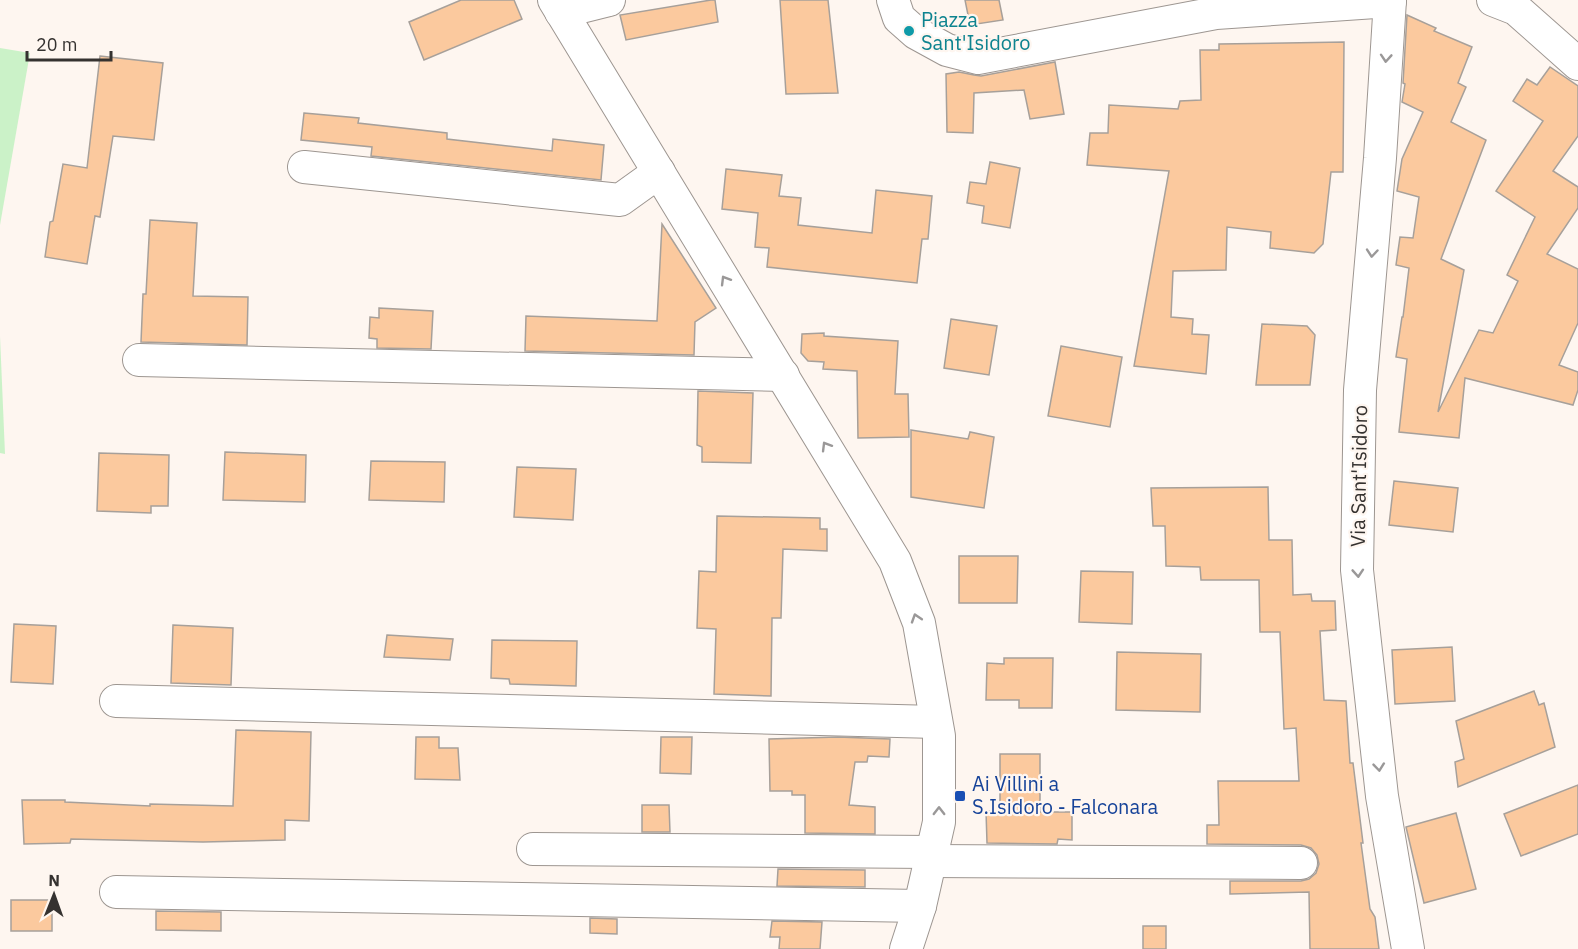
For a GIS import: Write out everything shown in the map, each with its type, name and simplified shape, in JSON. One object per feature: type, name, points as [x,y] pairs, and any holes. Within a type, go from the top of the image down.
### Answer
[{"type":"street","points":[[609,0],[558,6],[895,561],[919,623],[939,736],[939,822],[920,906],[906,949]]},
{"type":"street","points":[[893,0],[899,18],[916,33],[947,50],[978,58],[1216,13],[1390,1]]},
{"type":"street","points":[[1493,0],[1516,9],[1578,64]]},
{"type":"street","name":"Via Sant'Isidoro","points":[[1390,1],[1380,158],[1360,390],[1357,570],[1382,796],[1408,949]]},
{"type":"street","points":[[304,167],[620,200],[659,172]]},
{"type":"street","points":[[139,360],[783,375]]},
{"type":"street","points":[[116,701],[936,722]]},
{"type":"street","points":[[533,849],[1301,863]]},
{"type":"street","points":[[116,892],[920,906]]},
{"type":"green space","points":[[0,48],[30,53],[0,225]]},
{"type":"green space","points":[[0,336],[5,454],[0,453]]},
{"type":"building","points":[[461,0],[514,0],[522,19],[424,60],[409,22]]},
{"type":"building","points":[[715,0],[718,22],[626,40],[620,15]]},
{"type":"building","points":[[780,0],[828,0],[838,93],[786,94]]},
{"type":"building","points":[[965,0],[999,0],[1003,20],[970,25]]},
{"type":"building","points":[[1407,15],[1436,28],[1434,31],[1472,47],[1458,83],[1466,87],[1451,122],[1486,140],[1441,259],[1464,270],[1438,412],[1479,330],[1493,333],[1518,281],[1507,275],[1535,217],[1496,191],[1543,121],[1513,101],[1527,79],[1537,85],[1550,67],[1578,86],[1578,136],[1553,171],[1578,187],[1578,208],[1547,254],[1578,269],[1578,323],[1559,365],[1578,372],[1578,390],[1573,405],[1465,378],[1459,438],[1399,432],[1407,359],[1396,357],[1409,268],[1396,265],[1400,237],[1413,238],[1419,197],[1397,191],[1402,159],[1423,112],[1402,102],[1405,84],[1403,83]]},
{"type":"building","points":[[1344,42],[1343,172],[1331,172],[1323,244],[1314,253],[1270,248],[1271,232],[1227,227],[1226,270],[1173,271],[1171,317],[1193,319],[1192,334],[1209,335],[1206,374],[1134,366],[1169,171],[1087,165],[1090,133],[1108,133],[1109,105],[1178,109],[1180,101],[1201,100],[1200,50],[1219,50],[1219,44]]},
{"type":"building","points":[[100,56],[163,63],[154,140],[113,136],[100,217],[95,216],[87,264],[45,257],[63,164],[87,168]]},
{"type":"building","points":[[1055,62],[1064,114],[1030,119],[1024,90],[974,93],[973,133],[947,132],[946,74],[959,72],[981,76]]},
{"type":"building","points":[[304,113],[359,118],[358,123],[447,133],[447,139],[552,151],[553,139],[604,145],[601,180],[371,156],[372,147],[301,140]]},
{"type":"building","points":[[990,162],[1020,168],[1010,228],[982,223],[984,206],[967,203],[970,182],[986,184]]},
{"type":"building","points":[[726,169],[782,175],[779,196],[801,198],[798,225],[872,233],[876,190],[932,196],[928,239],[922,239],[917,283],[767,267],[769,248],[755,247],[758,213],[722,209]]},
{"type":"building","points":[[150,220],[197,223],[193,296],[248,297],[247,345],[141,342]]},
{"type":"building","points":[[662,224],[716,308],[695,322],[694,355],[525,351],[526,316],[657,321]]},
{"type":"building","points":[[379,308],[433,311],[431,349],[377,348],[377,339],[369,338],[370,317],[379,318]]},
{"type":"building","points":[[951,319],[997,326],[989,375],[944,368]]},
{"type":"building","points":[[1262,324],[1307,326],[1315,335],[1310,385],[1256,385]]},
{"type":"building","points":[[824,333],[824,336],[898,341],[895,394],[908,394],[909,437],[858,438],[857,371],[823,369],[824,362],[808,361],[801,353],[802,334]]},
{"type":"building","points":[[1061,346],[1122,357],[1110,427],[1048,416]]},
{"type":"building","points":[[698,391],[753,393],[751,463],[702,462],[702,447],[697,445]]},
{"type":"building","points":[[911,430],[968,439],[970,432],[994,437],[984,508],[911,497]]},
{"type":"building","points":[[225,452],[306,455],[305,502],[223,500]]},
{"type":"building","points":[[99,453],[169,455],[168,506],[151,506],[151,513],[97,511]]},
{"type":"building","points":[[371,461],[445,462],[444,502],[369,500]]},
{"type":"building","points":[[517,467],[576,469],[573,520],[514,517]]},
{"type":"building","points":[[1394,481],[1458,488],[1453,532],[1389,525]]},
{"type":"building","points":[[1268,487],[1269,540],[1292,540],[1293,595],[1311,594],[1312,601],[1335,601],[1336,630],[1320,631],[1324,700],[1346,701],[1350,763],[1353,763],[1370,909],[1375,917],[1379,949],[1310,949],[1309,892],[1230,894],[1230,881],[1309,879],[1316,873],[1319,864],[1317,855],[1311,848],[1301,845],[1207,844],[1207,825],[1219,825],[1218,781],[1299,781],[1296,728],[1284,729],[1280,632],[1260,632],[1259,580],[1201,580],[1200,567],[1166,566],[1165,526],[1153,526],[1151,488]]},
{"type":"building","points":[[717,516],[820,518],[820,529],[827,529],[827,551],[783,549],[781,618],[772,618],[771,696],[714,694],[716,629],[697,628],[699,571],[716,572]]},
{"type":"building","points":[[959,556],[1018,556],[1017,603],[959,603]]},
{"type":"building","points":[[1081,571],[1133,572],[1132,624],[1079,622]]},
{"type":"building","points":[[14,624],[56,626],[53,684],[11,682]]},
{"type":"building","points":[[173,625],[233,628],[231,685],[171,683]]},
{"type":"building","points":[[387,635],[453,639],[450,660],[384,657]]},
{"type":"building","points":[[492,640],[577,641],[576,686],[510,684],[509,679],[491,678]]},
{"type":"building","points":[[1452,647],[1455,701],[1395,704],[1392,650]]},
{"type":"building","points":[[1117,652],[1201,654],[1200,712],[1116,710]]},
{"type":"building","points":[[1004,658],[1053,658],[1052,708],[1019,708],[1019,700],[986,700],[987,663],[1004,664]]},
{"type":"building","points":[[1534,691],[1539,705],[1544,703],[1555,747],[1458,787],[1455,762],[1464,759],[1456,721]]},
{"type":"building","points":[[236,730],[311,732],[309,821],[285,820],[285,840],[203,842],[71,839],[70,843],[24,844],[22,800],[65,800],[65,802],[150,806],[150,804],[233,806]]},
{"type":"building","points":[[416,737],[439,737],[439,748],[458,748],[460,780],[415,779]]},
{"type":"building","points":[[661,737],[692,737],[691,774],[660,773]]},
{"type":"building","points":[[838,737],[890,739],[889,757],[868,756],[867,762],[855,762],[849,805],[875,807],[875,834],[805,833],[805,795],[792,795],[792,791],[770,791],[769,739]]},
{"type":"building","points":[[1000,754],[1040,754],[1040,812],[1072,812],[1072,840],[1058,839],[1057,844],[987,843],[986,811],[1000,811]]},
{"type":"building","points":[[1578,785],[1578,834],[1521,856],[1504,814]]},
{"type":"building","points":[[642,805],[669,805],[670,832],[642,832]]},
{"type":"building","points":[[1456,813],[1476,889],[1424,903],[1406,827]]},
{"type":"building","points":[[778,869],[865,870],[865,887],[777,886]]},
{"type":"building","points":[[11,900],[52,900],[52,931],[11,931]]},
{"type":"building","points":[[156,911],[221,912],[221,931],[156,930]]},
{"type":"building","points":[[590,918],[617,919],[617,934],[590,933]]},
{"type":"building","points":[[772,921],[822,922],[820,949],[779,949],[780,937],[770,937]]},
{"type":"building","points":[[1143,926],[1166,926],[1166,949],[1143,949]]},
{"type":"place","name":"Piazza Sant'Isidoro","points":[[909,31]]},
{"type":"place","name":"Ai Villini a S.Isidoro - Falconara","points":[[960,796]]}]
